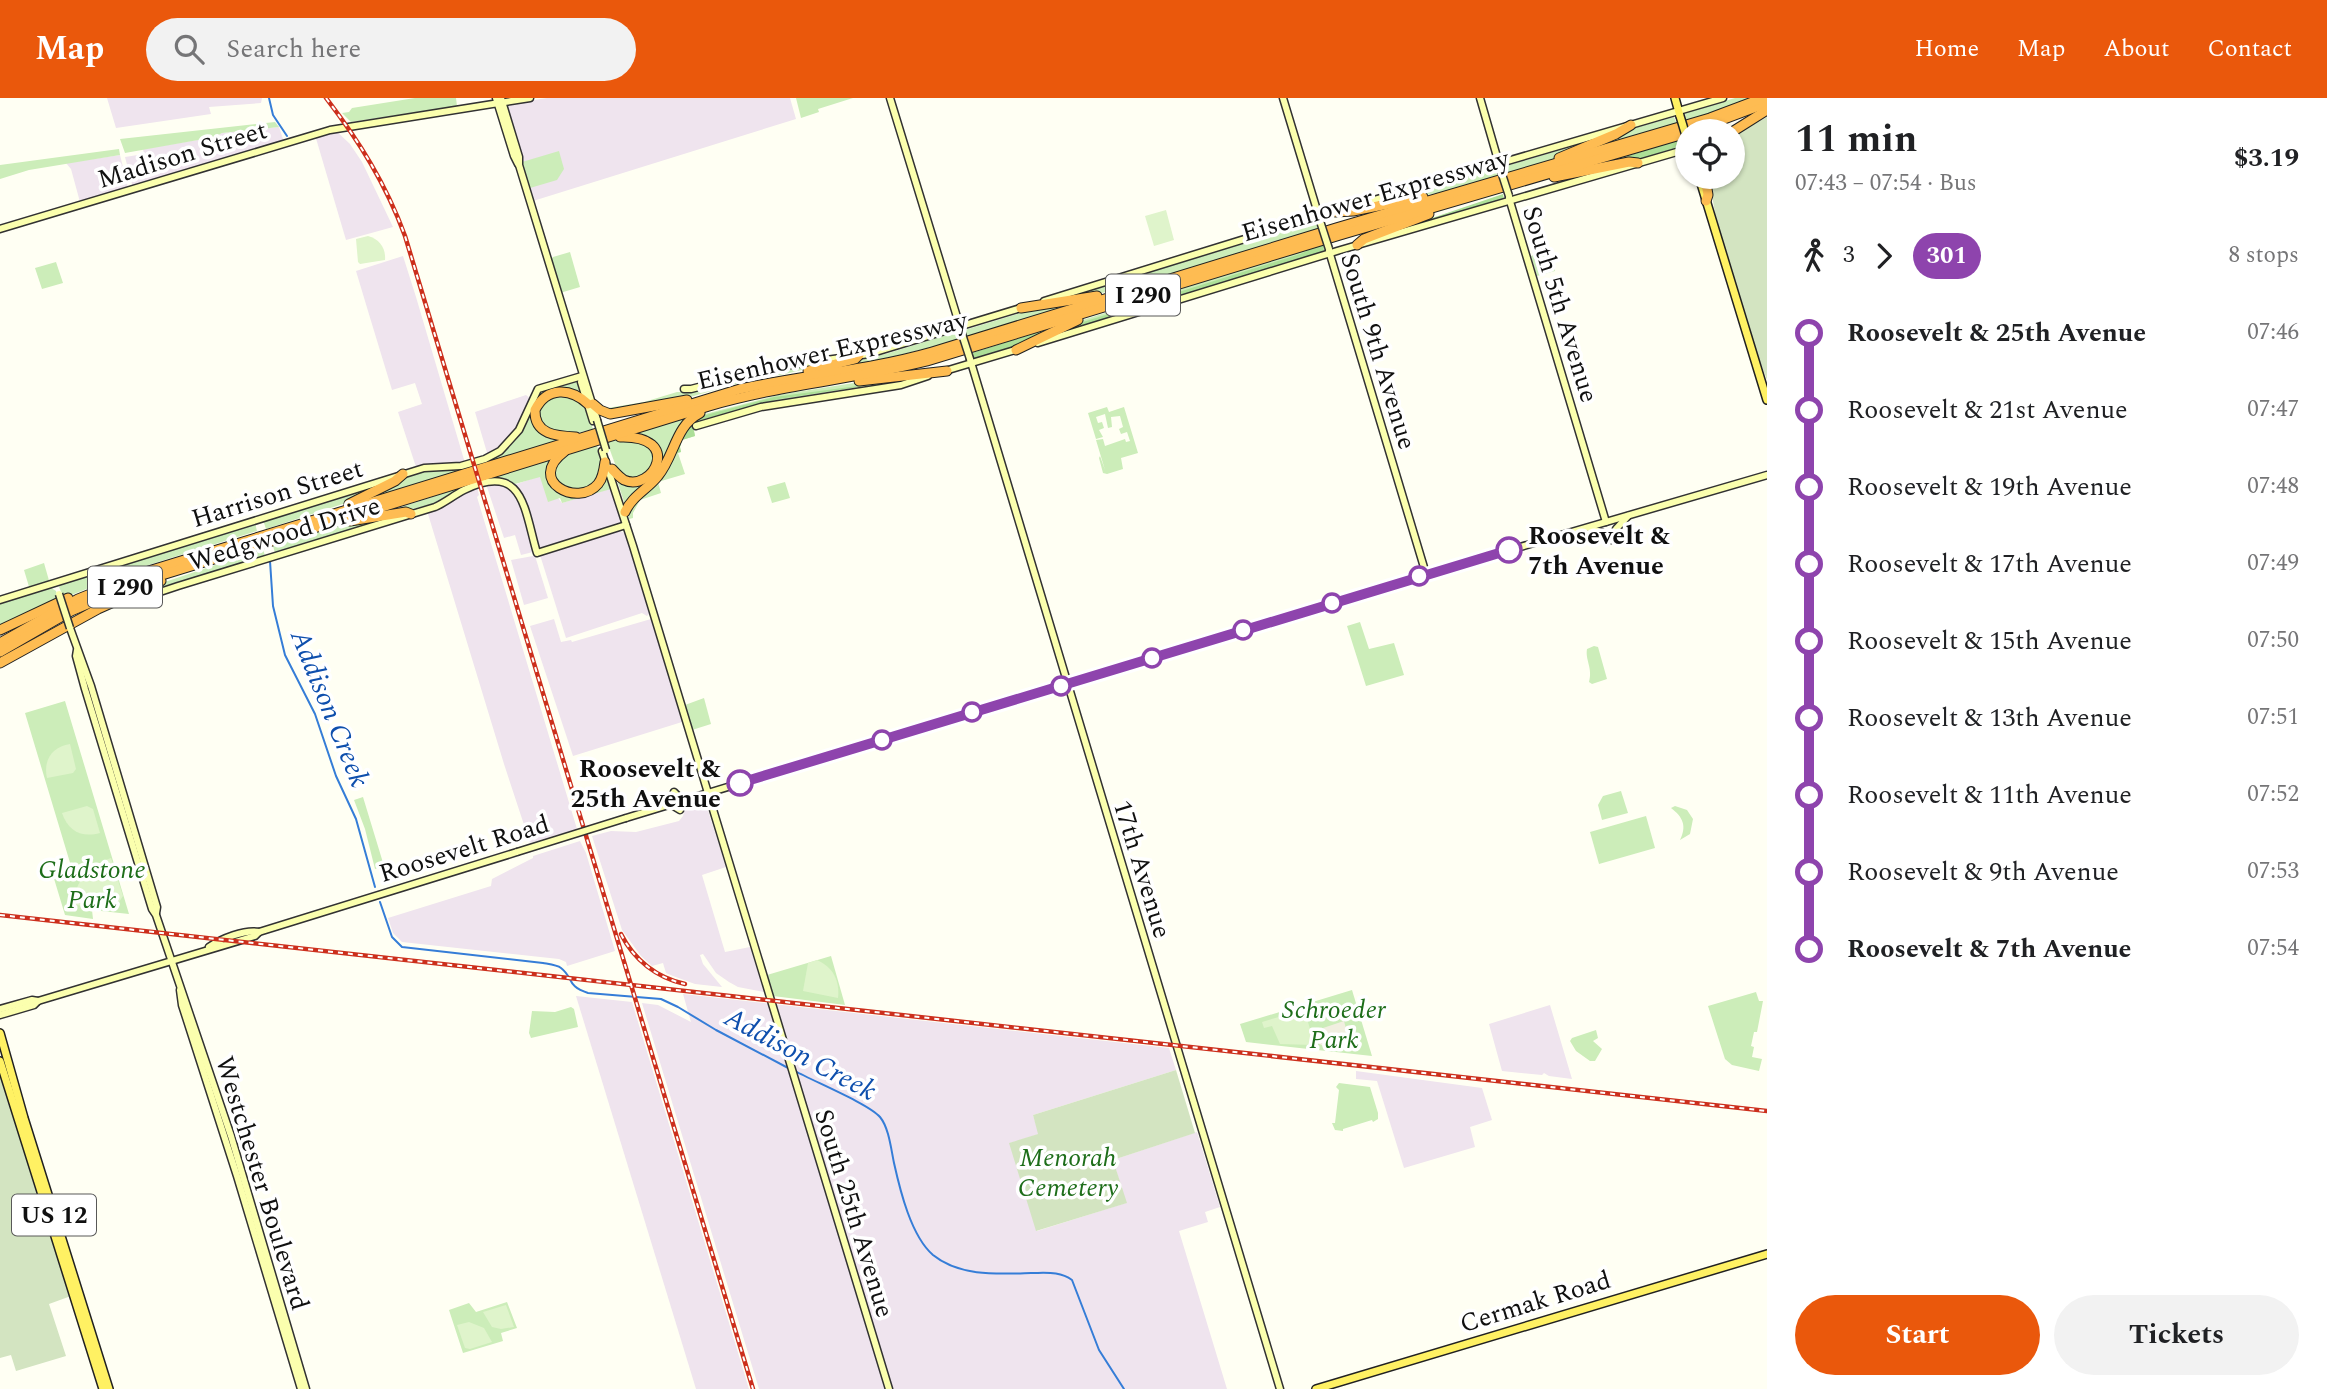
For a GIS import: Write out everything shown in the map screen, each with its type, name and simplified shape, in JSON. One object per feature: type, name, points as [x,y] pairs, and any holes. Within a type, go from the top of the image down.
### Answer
[{"type":"highway","name":"Eisenhower Expressway","points":[[272,536],[338,520],[709,405],[767,391],[876,373],[927,361],[1538,169],[1710,118],[1763,98]]},
{"type":"highway","name":"Eisenhower Expressway","points":[[1724,119],[1767,103]]},
{"type":"highway","points":[[1745,123],[1767,110]]},
{"type":"highway","points":[[1538,169],[1631,125]]},
{"type":"highway","name":"Eisenhower Expressway","points":[[0,643],[64,606],[116,582],[258,541],[315,519],[720,395],[786,379],[874,366],[918,356],[1124,293],[1675,136]]},
{"type":"highway","points":[[1528,180],[1629,162],[1638,163]]},
{"type":"highway","points":[[1706,201],[1707,189]]},
{"type":"highway","points":[[1335,212],[1353,211],[1441,193],[1455,197],[1444,208],[1364,239],[1357,245]]},
{"type":"highway","points":[[1021,308],[1124,293]]},
{"type":"highway","points":[[1016,349],[1097,309]]},
{"type":"highway","points":[[786,379],[855,359],[859,355]]},
{"type":"highway","points":[[829,380],[882,380],[947,371]]},
{"type":"highway","points":[[581,438],[556,436],[544,431],[537,423],[535,410],[544,399],[561,392],[576,394],[604,412],[616,413],[709,394],[720,395]]},
{"type":"highway","points":[[625,512],[631,501],[667,463],[684,424],[709,405]]},
{"type":"highway","points":[[568,449],[554,461],[550,470],[554,484],[565,491],[580,493],[595,487],[608,465],[624,480],[636,481],[654,470],[659,458],[655,447],[645,439],[611,436]]},
{"type":"highway","points":[[315,519],[374,492],[403,474]]},
{"type":"highway","points":[[338,520],[351,521],[405,512],[411,514]]},
{"type":"highway","name":"Eisenhower Expressway","points":[[0,652],[71,611],[108,594],[241,550],[258,541]]},
{"type":"highway","points":[[0,663],[122,597],[233,556],[241,550]]},
{"type":"highway","points":[[0,630],[82,592],[116,582]]},
{"type":"main road","points":[[1675,98],[1681,119]]},
{"type":"main road","points":[[1702,189],[1767,400]]},
{"type":"main road","name":"US 12","points":[[0,1033],[109,1389]]},
{"type":"main road","name":"US 12","points":[[0,1061],[103,1389]]},
{"type":"main road","name":"Cermak Road","points":[[1316,1389],[1767,1254]]},
{"type":"street","name":"Madison Street","points":[[0,229],[322,132],[499,100],[530,98]]},
{"type":"street","name":"17th Avenue","points":[[890,98],[1280,1389]]},
{"type":"street","name":"South 9th Avenue","points":[[1283,98],[1426,574]]},
{"type":"street","name":"South 5th Avenue","points":[[1480,98],[1606,522]]},
{"type":"street","points":[[684,388],[691,389],[776,367],[859,355],[960,329],[1021,308],[1320,219],[1335,212],[1500,166],[1723,98]]},
{"type":"street","name":"South 25th Avenue","points":[[499,100],[582,376],[581,382],[626,525]]},
{"type":"street","points":[[696,426],[740,411],[786,401],[901,384],[1329,251],[1675,152]]},
{"type":"street","name":"Harrison Street","points":[[0,600],[403,474],[430,467],[458,467],[495,454],[516,435],[538,389],[582,376]]},
{"type":"street","name":"South 25th Avenue","points":[[608,465],[625,512],[626,525],[888,1389]]},
{"type":"street","name":"Roosevelt Road","points":[[0,1015],[626,817],[1426,574],[1767,475]]},
{"type":"street","name":"Wedgwood Drive","points":[[157,596],[160,592],[425,510],[442,504],[467,489],[496,480],[507,483],[518,493],[537,553],[626,525]]},
{"type":"street","points":[[1587,527],[1612,540],[1616,529],[1630,515]]},
{"type":"street","name":"Westchester Boulevard","points":[[56,583],[119,779],[157,907],[156,915],[180,990],[182,1005],[304,1389]]},
{"type":"street","name":"Roosevelt Road","points":[[0,1009],[32,1000],[38,1001]]},
{"type":"shaded area","points":[[107,98],[262,98],[261,103],[209,107],[211,114],[116,128]]},
{"type":"shaded area","points":[[547,98],[790,98],[796,119],[533,201],[504,105]]},
{"type":"shaded area","points":[[279,127],[284,142],[133,188],[125,157],[144,154],[143,149],[215,137],[222,133]]},
{"type":"shaded area","points":[[335,130],[350,144],[362,162],[393,227],[346,240],[315,135]]},
{"type":"shaded area","points":[[120,155],[128,187],[80,202],[71,169],[66,163]]},
{"type":"shaded area","points":[[403,256],[465,463],[416,467],[398,412],[422,404],[415,383],[392,390],[356,271]]},
{"type":"shaded area","points":[[526,395],[531,399],[520,424],[507,443],[488,456],[475,412]]},
{"type":"shaded area","points":[[540,476],[562,503],[612,488],[621,522],[539,548],[521,494],[514,485]]},
{"type":"shaded area","points":[[504,483],[519,499],[533,552],[521,555],[515,535],[504,538],[486,484]]},
{"type":"shaded area","points":[[477,487],[477,497],[577,829],[530,843],[428,514],[432,509]]},
{"type":"shaded area","points":[[618,531],[625,533],[649,614],[647,616],[642,613],[566,638],[540,555]]},
{"type":"shaded area","points":[[535,556],[548,598],[524,605],[511,560]]},
{"type":"shaded area","points":[[554,619],[561,642],[572,642],[651,619],[682,722],[573,756],[530,626]]},
{"type":"shaded area","points":[[700,799],[705,801],[726,867],[702,875],[725,952],[750,947],[764,992],[738,987],[729,982],[716,973],[703,954],[700,955],[703,964],[722,987],[695,984],[666,973],[663,963],[652,966],[641,956],[622,930],[592,836],[611,831],[636,832],[679,821],[686,804]]},
{"type":"shaded area","points":[[580,841],[615,951],[567,966],[566,962],[559,959],[402,942],[393,933],[388,918],[491,886],[492,879],[533,856]]},
{"type":"shaded area","points":[[683,994],[1169,1048],[1176,1070],[1033,1115],[1039,1134],[1010,1143],[1037,1231],[1126,1203],[1113,1160],[1197,1132],[1220,1207],[1205,1212],[1208,1222],[1179,1231],[1227,1389],[759,1389],[642,1003],[658,1005],[691,1022]]},
{"type":"shaded area","points":[[576,996],[632,1002],[749,1389],[696,1389]]},
{"type":"shaded area","points":[[1550,1005],[1572,1079],[1544,1073],[1502,1071],[1489,1024]]},
{"type":"shaded area","points":[[1344,1021],[1348,1036],[1342,1045],[1328,1049],[1318,1043],[1314,1031]]},
{"type":"shaded area","points":[[1356,1071],[1482,1088],[1492,1120],[1470,1127],[1475,1147],[1404,1168],[1377,1081],[1356,1079]]},
{"type":"green space","points":[[415,98],[456,98],[457,106],[351,122],[342,113],[349,112],[352,108]]},
{"type":"green space","points":[[796,98],[853,98],[818,109],[819,112],[801,118]]},
{"type":"green space","points":[[1735,98],[1752,98],[1692,119],[1686,119],[1685,113]]},
{"type":"green space","points":[[1674,117],[1675,119],[1675,125],[1574,154],[1631,129]]},
{"type":"green space","points":[[1767,117],[1767,380],[1750,335],[1716,219],[1711,189],[1745,189],[1745,129]]},
{"type":"green space","points":[[275,122],[279,127],[222,133],[215,137],[125,153],[120,139]]},
{"type":"green space","points":[[1611,135],[1548,161],[1506,174],[1506,166]]},
{"type":"green space","points":[[1675,141],[1675,149],[1641,159],[1602,164]]},
{"type":"green space","points":[[119,149],[120,155],[29,170],[0,179],[0,165]]},
{"type":"green space","points":[[559,151],[564,169],[557,180],[530,188],[522,162]]},
{"type":"green space","points":[[1494,169],[1498,176],[1452,190],[1356,209]]},
{"type":"green space","points":[[1503,194],[1504,199],[1391,232]]},
{"type":"green space","points":[[1166,210],[1174,240],[1154,246],[1145,216]]},
{"type":"green space","points":[[1315,222],[1318,229],[1122,289],[1045,304]]},
{"type":"green space","points":[[368,236],[381,245],[385,260],[360,264],[358,262],[356,239]]},
{"type":"green space","points":[[1323,244],[1325,251],[1038,339],[1070,324]]},
{"type":"green space","points":[[1323,244],[1324,252],[1048,336],[1067,327],[1300,254]]},
{"type":"green space","points":[[1549,250],[1555,271],[1537,276],[1531,256]]},
{"type":"green space","points":[[570,252],[580,287],[560,293],[550,260]]},
{"type":"green space","points":[[56,262],[63,283],[42,289],[35,268]]},
{"type":"green space","points":[[1077,303],[967,337],[965,330],[1030,310]]},
{"type":"green space","points":[[1042,331],[1013,347],[974,359],[972,353]]},
{"type":"green space","points":[[956,332],[959,339],[942,344],[821,370],[889,353]]},
{"type":"green space","points":[[821,363],[652,406],[601,409],[644,402],[677,392],[690,392],[759,374]]},
{"type":"green space","points":[[913,378],[779,400],[697,421],[693,426],[695,436],[682,440],[681,452],[678,453],[685,474],[658,482],[661,493],[640,500],[633,518],[629,519],[628,510],[635,499],[697,416],[778,395],[860,382]]},
{"type":"green space","points":[[911,379],[779,399],[700,420],[693,426],[695,436],[682,440],[681,452],[676,453],[680,437],[698,417],[774,397]]},
{"type":"green space","points":[[576,382],[584,398],[551,393],[533,415],[555,441],[480,464],[500,454],[519,435],[539,393]]},
{"type":"green space","points":[[565,394],[584,404],[593,429],[565,433],[539,423],[539,408],[549,398]]},
{"type":"green space","points":[[1107,407],[1109,412],[1124,407],[1138,453],[1121,458],[1123,469],[1107,474],[1103,473],[1100,456],[1105,470],[1096,440],[1103,439],[1105,446],[1125,439],[1126,442],[1130,441],[1127,432],[1121,434],[1119,429],[1123,427],[1120,416],[1111,417],[1112,427],[1108,428],[1105,414],[1096,417],[1104,428],[1099,430],[1103,437],[1096,439],[1088,413]]},
{"type":"green space","points":[[687,417],[665,463],[625,505],[615,474],[641,481],[660,455],[639,436],[639,432]]},
{"type":"green space","points":[[639,440],[655,452],[652,468],[631,479],[618,472],[607,442]]},
{"type":"green space","points":[[597,445],[602,468],[595,484],[580,490],[560,486],[553,476],[559,458]]},
{"type":"green space","points":[[551,459],[551,482],[580,494],[606,473],[611,489],[562,503],[560,498],[548,502],[540,477],[515,484],[500,478],[485,479]]},
{"type":"green space","points":[[470,467],[362,500],[413,473]]},
{"type":"green space","points":[[393,480],[352,501],[266,529],[263,520]]},
{"type":"green space","points":[[785,482],[790,498],[772,503],[767,487]]},
{"type":"green space","points":[[475,483],[435,503],[374,516]]},
{"type":"green space","points":[[405,513],[275,553],[273,546],[341,525]]},
{"type":"green space","points":[[255,523],[257,531],[139,568],[64,598],[59,587],[61,583]]},
{"type":"green space","points":[[263,549],[265,556],[134,598],[133,603],[102,611],[150,587]]},
{"type":"green space","points":[[44,563],[50,584],[30,590],[24,570]]},
{"type":"green space","points":[[50,587],[56,591],[58,600],[0,628],[0,602]]},
{"type":"green space","points":[[1360,622],[1369,649],[1394,643],[1404,675],[1366,686],[1347,626]]},
{"type":"green space","points":[[1598,647],[1607,679],[1592,684],[1589,682],[1587,649]]},
{"type":"green space","points":[[704,698],[711,724],[692,730],[685,705]]},
{"type":"green space","name":"Gladstone Park","points":[[65,701],[129,914],[92,910],[93,919],[65,915],[52,872],[71,866],[25,713]]},
{"type":"green space","points":[[70,744],[76,769],[73,773],[47,778],[46,766],[50,755],[58,748]]},
{"type":"green space","points":[[1621,791],[1628,813],[1602,820],[1598,805],[1603,796]]},
{"type":"green space","points":[[363,797],[384,866],[375,869],[354,800]]},
{"type":"green space","points":[[87,806],[93,809],[100,833],[87,835],[76,832],[62,813]]},
{"type":"green space","points":[[1675,806],[1687,810],[1693,819],[1690,834],[1680,840],[1683,826],[1681,818],[1671,808]]},
{"type":"green space","points":[[1646,816],[1655,848],[1599,864],[1590,832]]},
{"type":"green space","points":[[111,858],[123,896],[119,902],[101,907],[74,905],[77,889],[84,876],[96,865]]},
{"type":"green space","points":[[831,956],[845,1005],[773,996],[767,975]]},
{"type":"green space","points":[[817,960],[827,966],[834,975],[838,998],[803,991],[808,963]]},
{"type":"green space","name":"Schroeder Park","points":[[1352,990],[1372,1056],[1246,1042],[1240,1024]]},
{"type":"green space","points":[[1756,992],[1759,1001],[1763,1001],[1757,1032],[1754,1032],[1751,1046],[1754,1047],[1752,1057],[1762,1059],[1759,1071],[1732,1065],[1725,1059],[1708,1006]]},
{"type":"green space","points":[[571,1007],[574,1009],[578,1027],[531,1038],[529,1033],[532,1011],[555,1012]]},
{"type":"green space","points":[[1299,1011],[1306,1015],[1314,1043],[1312,1045],[1280,1044],[1272,1026],[1264,1028],[1262,1022]]},
{"type":"green space","points":[[1596,1030],[1598,1038],[1593,1041],[1602,1049],[1595,1061],[1590,1061],[1576,1051],[1570,1041]]},
{"type":"green space","name":"Menorah Cemetery","points":[[1176,1070],[1195,1133],[1113,1160],[1127,1203],[1036,1231],[1009,1143],[1038,1134],[1033,1115]]},
{"type":"green space","points":[[0,1073],[71,1296],[49,1304],[66,1356],[16,1371],[11,1355],[0,1358]]},
{"type":"green space","points":[[1339,1083],[1370,1087],[1378,1119],[1343,1131],[1335,1130],[1332,1123],[1335,1123],[1339,1090],[1336,1087]]},
{"type":"green space","points":[[507,1302],[517,1328],[501,1333],[503,1341],[463,1353],[449,1310],[469,1303],[476,1312]]},
{"type":"green space","points":[[506,1305],[514,1327],[492,1327],[483,1312]]},
{"type":"green space","points":[[469,1322],[484,1328],[492,1342],[465,1348],[457,1325]]},
{"type":"waterway","name":"Addison Creek","points":[[269,98],[273,115],[287,136]]},
{"type":"waterway","name":"Addison Creek","points":[[270,561],[273,606],[285,655],[315,714],[336,776],[356,819],[375,887]]},
{"type":"waterway","name":"Addison Creek","points":[[380,902],[392,937],[402,947],[557,966],[565,972],[573,985],[581,990],[588,993],[661,999],[790,1069]]},
{"type":"waterway","name":"Addison Creek","points":[[795,1071],[853,1099],[880,1117],[888,1133],[908,1212],[918,1236],[933,1255],[967,1271],[993,1274],[1053,1273],[1072,1280],[1099,1350],[1124,1389]]},
{"type":"railway","points":[[326,98],[371,164],[405,236],[753,1389]]},
{"type":"railway","points":[[0,915],[1767,1111]]},
{"type":"railway","points":[[621,934],[647,966],[665,977],[685,984]]},
{"type":"bus line","name":"301","points":[[740,783],[1509,550]]},
{"type":"place","name":"Roosevelt & 7th Avenue","points":[[1509,550]]},
{"type":"place","name":"Roosevelt & 25th Avenue","points":[[740,783]]}]
